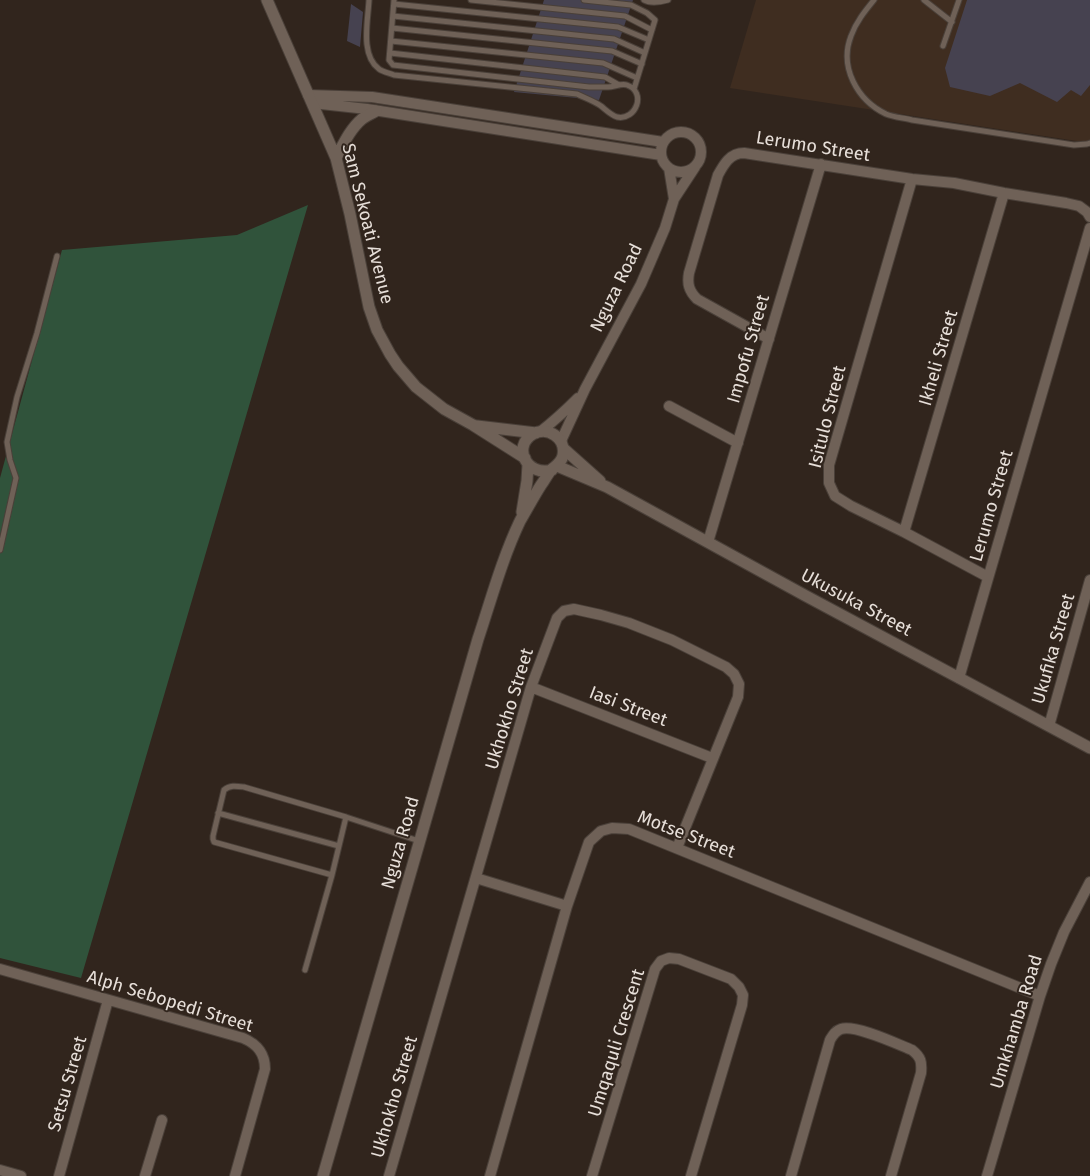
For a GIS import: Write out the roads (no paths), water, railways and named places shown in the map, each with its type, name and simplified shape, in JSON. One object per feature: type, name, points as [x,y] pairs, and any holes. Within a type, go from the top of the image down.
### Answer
[{"type":"street","name":"Sam Sekoati Avenue","points":[[267,0],[336,158],[350,214],[368,308],[380,337],[394,360],[416,387],[444,409],[473,425],[526,461]]},
{"type":"street","points":[[360,97],[360,109]]},
{"type":"street","points":[[310,99],[372,98],[663,142]]},
{"type":"street","points":[[310,99],[360,109],[661,155]]},
{"type":"street","points":[[336,158],[358,122],[376,111]]},
{"type":"street","points":[[678,132],[691,134],[700,143],[701,156],[699,162],[695,167],[683,172],[669,168],[661,155],[663,142],[667,137],[678,132]]},
{"type":"street","name":"Lerumo Street","points":[[769,339],[697,299],[688,288],[689,273],[718,175],[733,154],[744,152],[912,179],[954,183],[1080,206],[1090,216]]},
{"type":"street","name":"Impofu Street","points":[[708,542],[821,164]]},
{"type":"street","name":"Nguza Road","points":[[562,445],[586,390],[641,284],[665,228],[674,200],[695,167]]},
{"type":"street","name":"Nguza Road","points":[[669,168],[674,200]]},
{"type":"street","name":"Isitulo Street","points":[[912,179],[829,466],[829,482],[836,496],[851,506],[988,577]]},
{"type":"street","name":"Ikheli Street","points":[[904,532],[1004,193]]},
{"type":"street","name":"Lerumo Street","points":[[959,678],[1090,228]]},
{"type":"street","name":"Nguza Road","points":[[538,432],[566,411],[586,390]]},
{"type":"street","points":[[669,406],[738,443]]},
{"type":"street","name":"Sam Sekoati Avenue","points":[[473,425],[538,432]]},
{"type":"street","points":[[546,431],[552,433],[558,437],[562,445],[564,455],[555,468],[539,471],[526,461],[523,451],[524,445],[528,439],[538,432],[546,431]]},
{"type":"street","name":"Ukusuka Street","points":[[562,445],[607,487]]},
{"type":"street","name":"Nguza Road","points":[[520,522],[526,488],[526,461]]},
{"type":"street","name":"Nguza Road","points":[[322,1176],[498,574],[520,522],[541,485],[555,468]]},
{"type":"street","name":"Ukusuka Street","points":[[555,468],[607,487],[1090,748]]},
{"type":"street","name":"Ukufika Street","points":[[1048,726],[1090,580]]},
{"type":"street","name":"Ukhokho Street","points":[[389,1176],[531,687],[557,618],[564,611],[574,609],[601,615],[629,623],[672,640],[726,666],[734,674],[739,684],[738,697],[677,848]]},
{"type":"street","name":"Iasi Street","points":[[531,687],[712,758]]},
{"type":"street","name":"Motse Street","points":[[490,1176],[567,906],[589,842],[601,831],[612,828],[629,829],[1040,996]]},
{"type":"street","points":[[476,878],[567,906]]},
{"type":"street","name":"Umkhamba Road","points":[[987,1176],[1051,964],[1064,932],[1090,882]]},
{"type":"street","name":"Umqaquli Crescent","points":[[592,1176],[655,969],[661,961],[669,958],[679,959],[731,978],[743,995],[742,1005],[691,1176]]},
{"type":"street","name":"Alph Sebopedi Street","points":[[0,969],[243,1038],[258,1047],[265,1060],[265,1068],[235,1176]]},
{"type":"street","name":"Setsu Street","points":[[59,1176],[108,1000]]},
{"type":"street","points":[[791,1176],[830,1040],[839,1029],[847,1028],[858,1029],[912,1050],[918,1055],[922,1064],[891,1176]]},
{"type":"street","points":[[145,1176],[162,1120]]},
{"type":"street","points":[[0,1170],[21,1176]]},
{"type":"lane","points":[[369,0],[366,46],[370,58],[379,69],[394,75],[577,94],[592,100],[614,116],[620,118],[630,115],[637,107],[638,98],[634,89],[625,84],[609,87],[589,87],[393,65],[389,60],[394,2],[618,28],[649,40]]},
{"type":"lane","points":[[471,0],[625,16],[652,30]]},
{"type":"lane","points":[[584,0],[631,5],[647,13],[655,20],[634,89]]},
{"type":"lane","points":[[644,0],[647,2],[668,0]]},
{"type":"lane","points":[[874,0],[850,36],[846,56],[856,87],[873,106],[887,114],[912,120],[1074,145],[1090,143]]},
{"type":"lane","points":[[924,0],[952,22]]},
{"type":"lane","points":[[943,46],[959,0]]},
{"type":"lane","points":[[393,16],[614,39],[645,53]]},
{"type":"lane","points":[[392,28],[612,51],[642,64]]},
{"type":"lane","points":[[391,41],[603,63],[637,78]]},
{"type":"lane","points":[[390,53],[605,77],[620,85]]},
{"type":"lane","points":[[0,550],[15,481],[15,473],[10,460],[7,442],[58,256]]},
{"type":"lane","points":[[332,875],[213,841],[224,790],[234,786],[244,787],[346,817],[420,842]]},
{"type":"lane","points":[[218,813],[339,846]]},
{"type":"lane","points":[[305,970],[346,817]]}]
